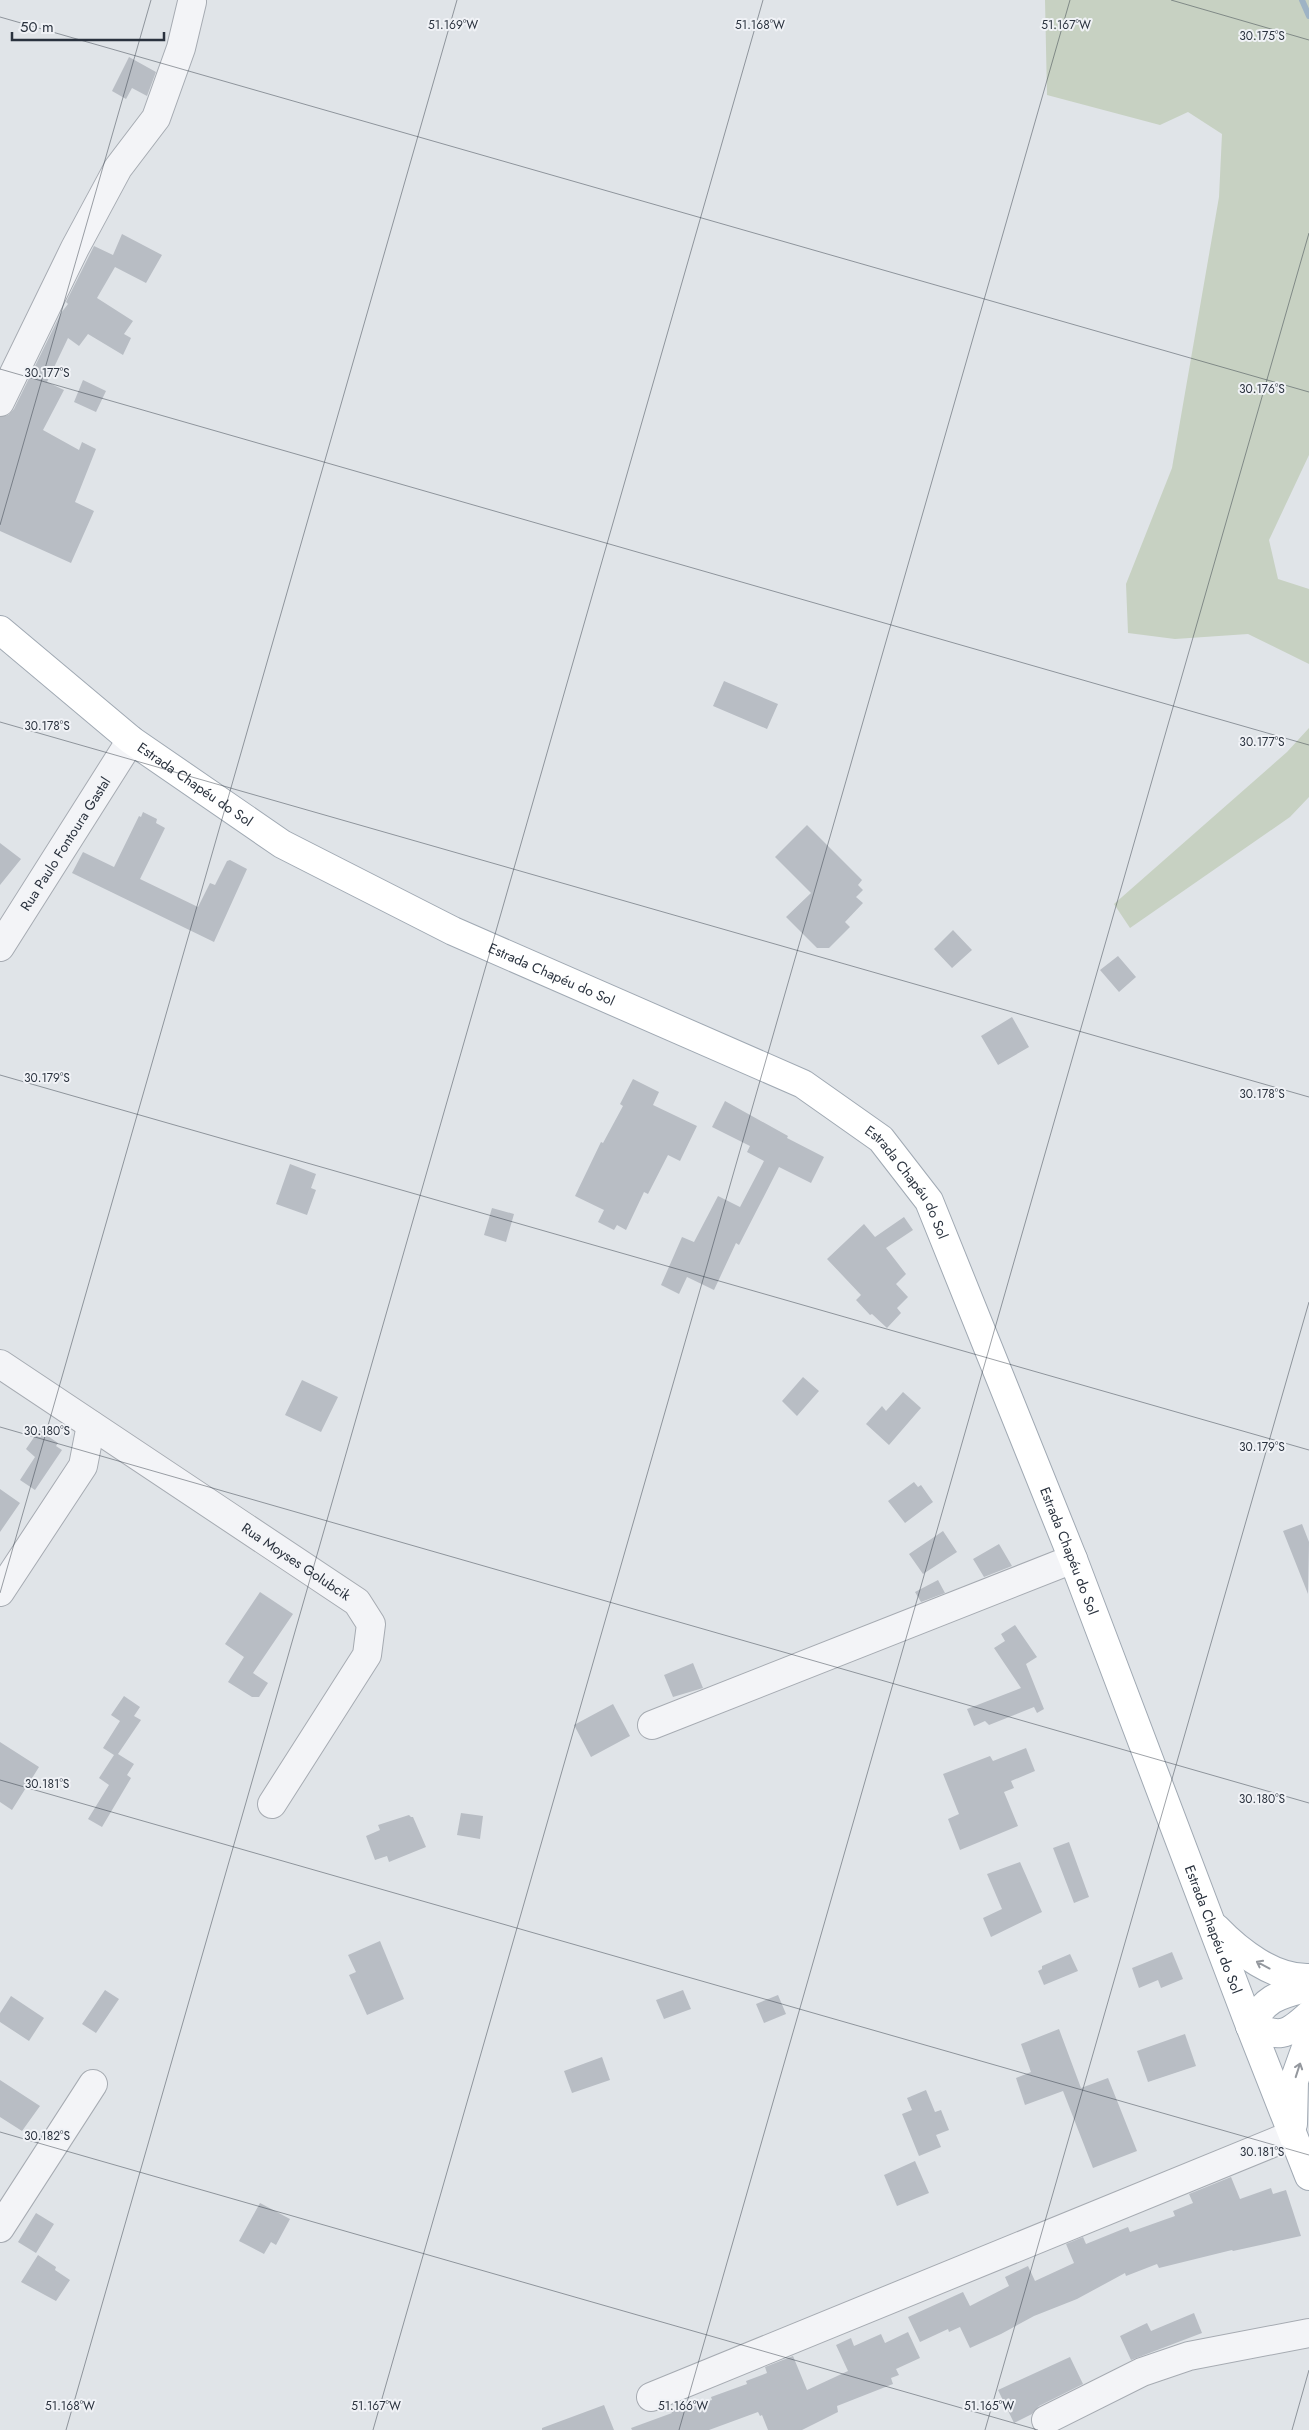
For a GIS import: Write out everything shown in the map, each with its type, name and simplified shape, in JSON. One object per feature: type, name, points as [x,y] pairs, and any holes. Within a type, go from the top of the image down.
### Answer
[{"type":"main road","name":"Estrada Chapéu do Sol","points":[[0,630],[130,740],[282,844],[453,931],[803,1084],[881,1139],[929,1201],[1073,1559],[1250,2026],[1309,2176]]},
{"type":"main road","points":[[1211,1922],[1235,1948],[1267,1968],[1309,1978]]},
{"type":"main road","points":[[1309,1987],[1282,1994],[1267,2002],[1250,2026],[1271,2034],[1282,2034],[1293,2029],[1309,2015]]},
{"type":"main road","points":[[1292,2135],[1294,2081],[1309,2039]]},
{"type":"street","points":[[0,402],[83,232],[118,168],[156,118],[181,48],[192,2]]},
{"type":"street","name":"Rua Paulo Fontoura Gastal","points":[[0,947],[130,740]]},
{"type":"street","name":"Rua Moyses Golubcik","points":[[0,1364],[357,1602],[371,1624],[367,1655],[272,1804]]},
{"type":"street","points":[[0,1592],[84,1466],[91,1425]]},
{"type":"street","points":[[652,1724],[1073,1559]]},
{"type":"street","points":[[0,2228],[93,2084]]},
{"type":"street","points":[[651,2397],[1292,2135]]},
{"type":"street","points":[[1046,2420],[1142,2372],[1190,2356],[1309,2333]]},
{"type":"green space","points":[[1045,0],[1309,0],[1309,455],[1269,540],[1278,579],[1309,589],[1309,664],[1248,634],[1175,639],[1128,633],[1126,584],[1172,468],[1219,197],[1222,134],[1188,112],[1160,125],[1047,95]]},
{"type":"green space","points":[[1309,728],[1309,797],[1290,817],[1130,928],[1114,904],[1287,752]]},
{"type":"building","points":[[129,57],[156,72],[147,96],[132,88],[126,99],[112,91]]},
{"type":"building","points":[[122,234],[162,255],[146,283],[115,267],[97,298],[133,321],[124,334],[131,338],[123,355],[88,334],[79,346],[68,338],[47,382],[64,390],[43,430],[79,450],[82,442],[96,449],[75,502],[94,511],[71,563],[0,531],[0,417],[8,415],[14,409],[61,313],[68,304],[66,302],[94,246],[113,255]]},
{"type":"building","points":[[83,380],[106,391],[96,412],[74,402]]},
{"type":"building","points":[[724,681],[778,704],[767,729],[713,706]]},
{"type":"building","points":[[143,812],[157,819],[156,823],[165,828],[140,879],[198,907],[210,883],[215,885],[227,861],[230,860],[247,869],[214,942],[72,873],[83,852],[114,867],[139,816],[141,817]]},
{"type":"building","points":[[807,825],[862,880],[858,885],[863,890],[856,897],[863,903],[845,922],[850,927],[829,948],[817,948],[786,917],[811,893],[775,857]]},
{"type":"building","points":[[0,843],[21,859],[0,885]]},
{"type":"building","points":[[953,930],[972,950],[952,968],[934,949]]},
{"type":"building","points":[[1118,956],[1136,977],[1119,992],[1100,970]]},
{"type":"building","points":[[1012,1017],[1029,1047],[998,1065],[981,1036]]},
{"type":"building","points":[[633,1079],[659,1092],[653,1105],[697,1126],[680,1161],[668,1155],[648,1194],[644,1192],[626,1230],[617,1225],[614,1230],[598,1222],[604,1210],[575,1196],[601,1142],[603,1143],[623,1106],[620,1104]]},
{"type":"building","points":[[725,1101],[788,1136],[787,1138],[824,1157],[811,1183],[779,1167],[739,1245],[736,1243],[714,1290],[687,1277],[679,1294],[661,1285],[682,1237],[694,1242],[718,1196],[740,1207],[764,1161],[747,1152],[750,1146],[712,1127]]},
{"type":"building","points":[[290,1164],[316,1174],[311,1188],[316,1190],[307,1215],[276,1204]]},
{"type":"building","points":[[492,1208],[514,1214],[506,1242],[484,1235]]},
{"type":"building","points":[[904,1217],[913,1230],[886,1248],[906,1274],[896,1284],[908,1297],[897,1308],[901,1313],[887,1328],[872,1314],[870,1315],[856,1300],[861,1295],[827,1259],[864,1224],[875,1237]]},
{"type":"building","points":[[803,1377],[819,1391],[797,1416],[782,1401]]},
{"type":"building","points":[[302,1380],[338,1397],[321,1432],[285,1415]]},
{"type":"building","points":[[903,1392],[921,1408],[889,1445],[866,1424],[882,1406],[886,1411]]},
{"type":"building","points":[[39,1430],[58,1443],[56,1446],[62,1450],[35,1490],[20,1480],[35,1457],[26,1449]]},
{"type":"building","points":[[914,1482],[918,1487],[921,1485],[933,1502],[905,1523],[888,1501]]},
{"type":"building","points":[[0,1489],[20,1503],[0,1532]]},
{"type":"building","points":[[1302,1524],[1309,1542],[1308,1594],[1283,1531]]},
{"type":"building","points":[[943,1531],[957,1552],[923,1574],[909,1554]]},
{"type":"building","points":[[999,1544],[1012,1566],[984,1577],[973,1559]]},
{"type":"building","points":[[938,1580],[945,1593],[921,1602],[915,1592]]},
{"type":"building","points":[[260,1592],[293,1614],[253,1673],[268,1683],[259,1697],[252,1697],[228,1682],[244,1657],[225,1644]]},
{"type":"building","points":[[1015,1625],[1037,1657],[1026,1664],[1044,1709],[1037,1713],[1034,1707],[989,1725],[985,1721],[974,1726],[967,1709],[1021,1688],[994,1648],[1005,1641],[1001,1634]]},
{"type":"building","points":[[693,1663],[703,1688],[673,1697],[664,1675]]},
{"type":"building","points":[[124,1696],[140,1707],[134,1716],[141,1720],[118,1754],[134,1764],[127,1775],[131,1778],[102,1827],[88,1819],[109,1785],[99,1778],[114,1755],[103,1748],[120,1721],[111,1715]]},
{"type":"building","points":[[613,1704],[630,1736],[591,1757],[574,1725]]},
{"type":"building","points":[[0,1742],[39,1767],[12,1810],[0,1802]]},
{"type":"building","points":[[1026,1748],[1035,1771],[1011,1781],[1014,1788],[1004,1792],[1018,1826],[960,1850],[948,1819],[959,1814],[943,1774],[990,1756],[993,1761]]},
{"type":"building","points":[[461,1813],[483,1816],[480,1839],[457,1835]]},
{"type":"building","points":[[409,1815],[413,1817],[426,1847],[389,1862],[387,1856],[375,1860],[366,1836],[380,1830],[378,1825]]},
{"type":"building","points":[[1069,1842],[1089,1897],[1074,1903],[1053,1848]]},
{"type":"building","points":[[1020,1862],[1042,1912],[991,1937],[983,1918],[1002,1909],[987,1874]]},
{"type":"building","points":[[380,1941],[404,1999],[367,2015],[349,1975],[356,1972],[348,1955]]},
{"type":"building","points":[[1172,1952],[1183,1979],[1161,1988],[1158,1980],[1139,1988],[1132,1968]]},
{"type":"building","points":[[1070,1954],[1078,1971],[1044,1985],[1038,1971],[1042,1969],[1042,1966]]},
{"type":"building","points":[[105,1990],[119,1999],[96,2033],[82,2024]]},
{"type":"building","points":[[683,1990],[691,2009],[664,2019],[656,2000]]},
{"type":"building","points":[[778,1995],[786,2014],[764,2023],[756,2004]]},
{"type":"building","points":[[11,1996],[44,2018],[29,2041],[0,2022],[0,2013]]},
{"type":"building","points":[[1059,2029],[1081,2088],[1108,2078],[1137,2151],[1093,2168],[1063,2091],[1025,2105],[1016,2078],[1031,2072],[1021,2044]]},
{"type":"building","points":[[1185,2034],[1196,2066],[1148,2082],[1137,2051]]},
{"type":"building","points":[[602,2057],[610,2080],[572,2093],[564,2071]]},
{"type":"building","points":[[0,2080],[40,2106],[22,2131],[0,2117]]},
{"type":"building","points":[[926,2090],[935,2112],[941,2110],[949,2130],[936,2135],[941,2147],[919,2156],[902,2114],[912,2110],[907,2098]]},
{"type":"building","points":[[915,2161],[929,2193],[897,2206],[884,2175]]},
{"type":"building","points":[[1231,2177],[1240,2199],[1271,2188],[1273,2194],[1286,2190],[1301,2236],[1232,2250],[1159,2268],[1157,2264],[1126,2276],[1125,2273],[1077,2299],[1034,2316],[970,2348],[960,2327],[949,2332],[948,2329],[920,2342],[908,2317],[963,2292],[970,2306],[1009,2286],[1005,2277],[1028,2266],[1035,2281],[1074,2263],[1066,2244],[1083,2237],[1086,2244],[1128,2227],[1130,2232],[1175,2216],[1173,2211],[1193,2203],[1189,2194]]},
{"type":"building","points":[[260,2203],[290,2219],[276,2245],[271,2242],[264,2254],[239,2241]]},
{"type":"building","points":[[36,2213],[54,2224],[36,2253],[18,2242]]},
{"type":"building","points":[[38,2255],[56,2267],[55,2270],[70,2280],[56,2301],[21,2282]]},
{"type":"building","points":[[1194,2313],[1202,2333],[1131,2360],[1120,2336],[1147,2323],[1151,2331]]},
{"type":"building","points":[[908,2332],[920,2358],[896,2369],[899,2375],[891,2378],[893,2384],[837,2406],[838,2412],[802,2430],[768,2430],[762,2415],[760,2416],[758,2412],[709,2430],[632,2430],[631,2428],[672,2413],[671,2411],[712,2400],[711,2397],[747,2384],[746,2381],[767,2373],[765,2367],[793,2356],[807,2390],[848,2371],[836,2345],[851,2338],[854,2346],[881,2334],[885,2343]]},
{"type":"building","points":[[1070,2357],[1083,2384],[1039,2406],[1032,2414],[1014,2423],[998,2390]]},
{"type":"building","points":[[604,2405],[614,2430],[542,2430],[542,2428]]},
{"type":"waterway","points":[[1302,0],[1309,16]]}]
